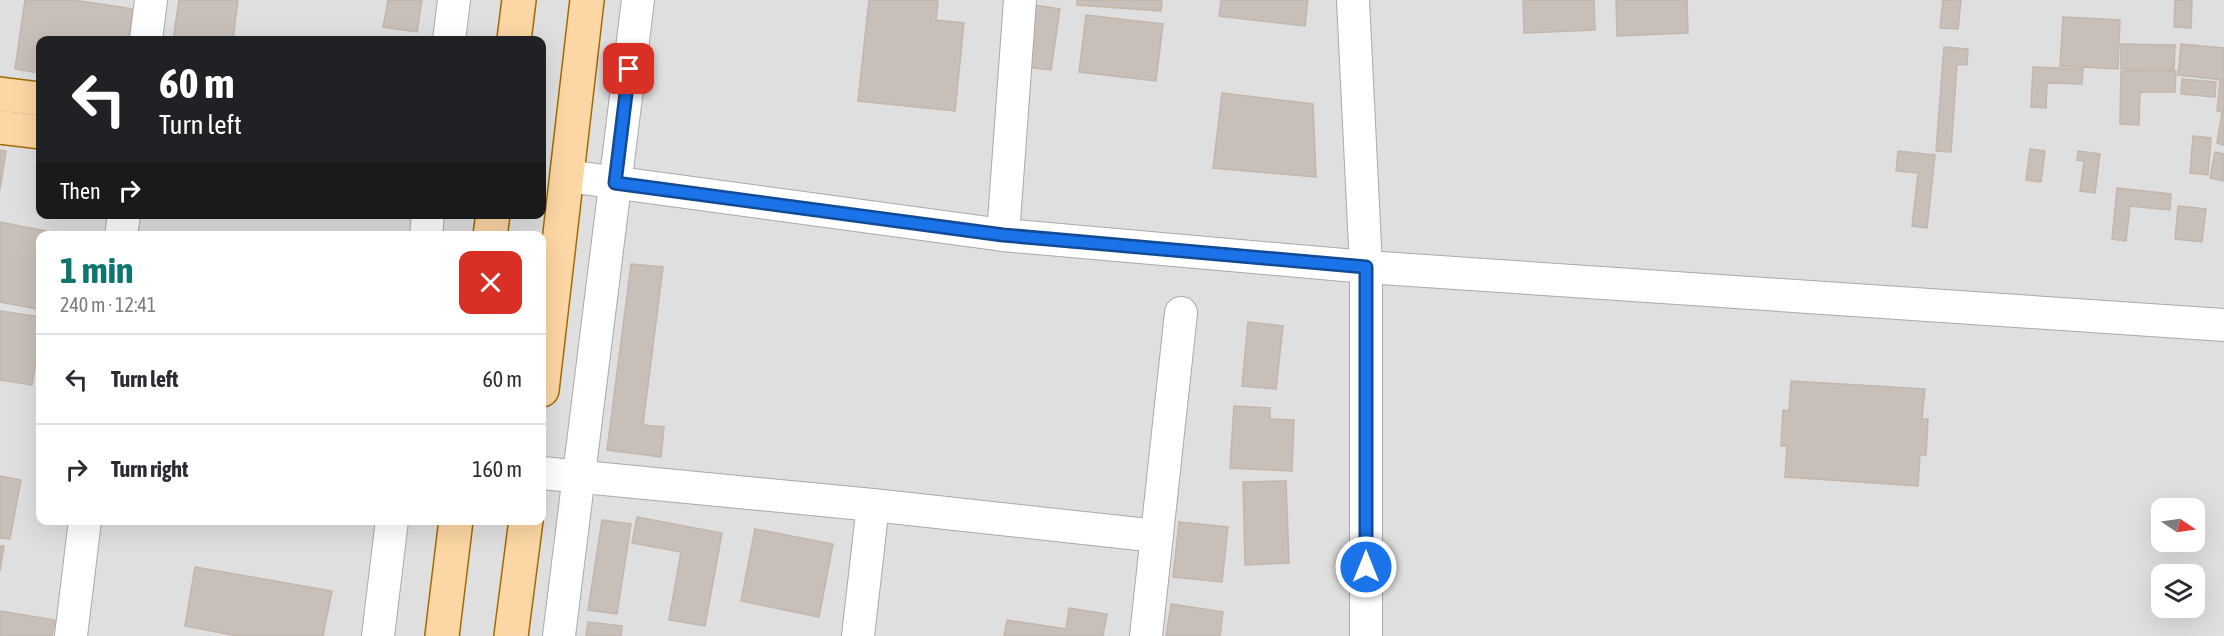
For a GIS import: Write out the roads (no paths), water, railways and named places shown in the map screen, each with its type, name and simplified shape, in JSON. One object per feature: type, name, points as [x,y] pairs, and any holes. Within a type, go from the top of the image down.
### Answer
[{"type":"main road","points":[[514,36],[519,0]]},
{"type":"main road","points":[[546,318],[554,174],[587,0]]},
{"type":"main road","points":[[0,94],[36,98]]},
{"type":"main road","points":[[0,128],[36,132]]},
{"type":"main road","points":[[442,636],[455,525]]},
{"type":"main road","points":[[511,636],[525,525]]},
{"type":"street","points":[[146,36],[151,0]]},
{"type":"street","points":[[450,36],[454,0]]},
{"type":"street","points":[[559,636],[638,0]]},
{"type":"street","points":[[1003,235],[1020,0]]},
{"type":"street","points":[[1353,0],[1366,267],[1366,636]]},
{"type":"street","points":[[554,174],[1003,235],[1366,267],[2224,325]]},
{"type":"street","points":[[1146,636],[1181,313]]},
{"type":"street","points":[[546,473],[873,505],[1157,536]]},
{"type":"street","points":[[858,636],[873,505]]},
{"type":"street","points":[[71,636],[85,525]]},
{"type":"street","points":[[378,636],[391,525]]}]
